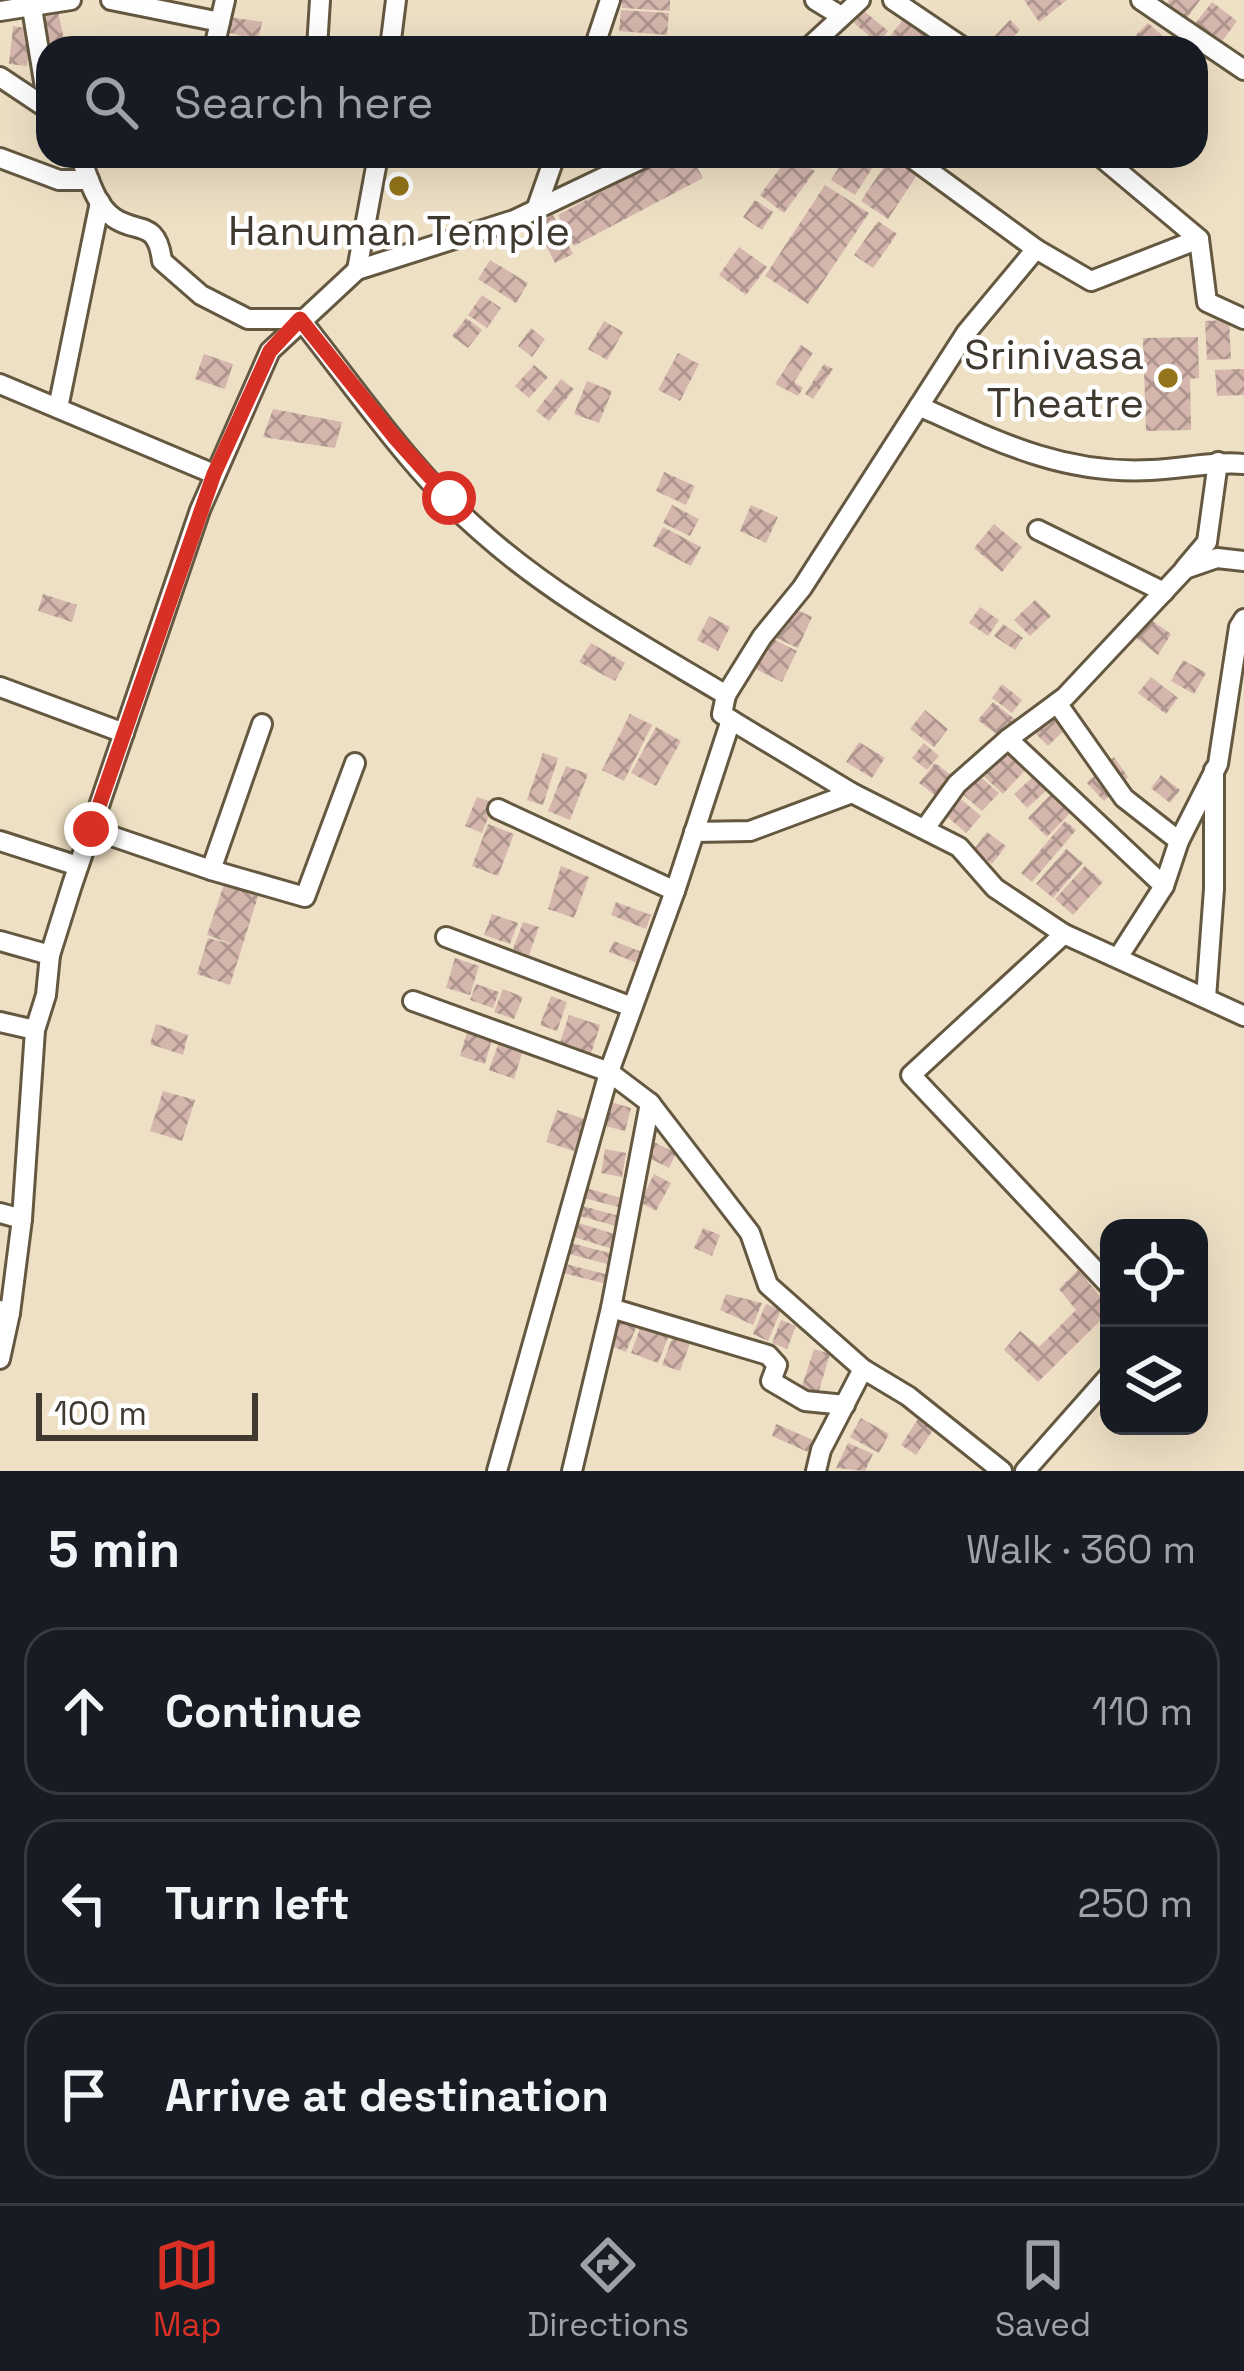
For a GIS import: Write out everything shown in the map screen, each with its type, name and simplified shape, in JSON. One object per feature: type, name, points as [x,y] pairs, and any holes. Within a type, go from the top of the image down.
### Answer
[{"type":"street","points":[[0,11],[71,0]]},
{"type":"street","points":[[111,0],[220,22]]},
{"type":"street","points":[[217,36],[225,0]]},
{"type":"street","points":[[317,36],[320,0]]},
{"type":"street","points":[[392,36],[396,0]]},
{"type":"street","points":[[598,36],[610,0]]},
{"type":"street","points":[[815,0],[841,16]]},
{"type":"street","points":[[820,36],[860,0]]},
{"type":"street","points":[[893,0],[946,36]]},
{"type":"street","points":[[1141,0],[1194,36]]},
{"type":"street","points":[[32,8],[36,36]]},
{"type":"street","points":[[1208,46],[1244,70]]},
{"type":"street","points":[[0,77],[36,100]]},
{"type":"street","points":[[0,158],[59,180],[89,180]]},
{"type":"street","points":[[84,168],[100,202],[116,220],[146,228],[160,248],[162,261],[201,295],[248,319],[300,319]]},
{"type":"street","points":[[357,270],[376,168]]},
{"type":"street","points":[[536,210],[551,168]]},
{"type":"street","points":[[0,1359],[22,1219],[34,1030],[46,995],[50,955],[214,474],[270,351],[357,270],[536,210],[623,168]]},
{"type":"street","points":[[925,168],[1036,249],[1091,281],[1199,239]]},
{"type":"street","points":[[1114,168],[1199,239],[1207,302],[1244,319]]},
{"type":"street","points":[[58,408],[100,202]]},
{"type":"street","points":[[1036,249],[966,333],[802,588],[762,637],[726,695],[722,714],[852,794],[959,847],[995,888],[1064,934],[1244,1016]]},
{"type":"street","points":[[300,319],[396,439],[476,528],[554,592],[726,695]]},
{"type":"street","points":[[0,384],[214,474]]},
{"type":"street","points":[[919,406],[1059,464],[1149,470],[1218,462],[1244,464]]},
{"type":"street","points":[[926,827],[957,784],[1008,739],[1058,704],[1207,542],[1218,462]]},
{"type":"street","points":[[1038,530],[1164,592]]},
{"type":"street","points":[[1185,568],[1217,558],[1244,561]]},
{"type":"street","points":[[1206,998],[1214,890],[1214,770],[1244,619]]},
{"type":"street","points":[[0,687],[124,733]]},
{"type":"street","points":[[1058,704],[1124,798],[1179,841]]},
{"type":"street","points":[[497,1471],[609,1072],[731,720]]},
{"type":"street","points":[[211,870],[262,724]]},
{"type":"street","points":[[1008,739],[1164,886]]},
{"type":"street","points":[[91,829],[305,897],[355,763]]},
{"type":"street","points":[[1119,956],[1164,886],[1179,841],[1214,770]]},
{"type":"street","points":[[694,832],[750,831],[852,794]]},
{"type":"street","points":[[498,809],[675,891]]},
{"type":"street","points":[[0,841],[78,866]]},
{"type":"street","points":[[1064,934],[911,1075],[1100,1275]]},
{"type":"street","points":[[446,937],[632,1007]]},
{"type":"street","points":[[0,941],[50,955]]},
{"type":"street","points":[[413,1000],[609,1072],[650,1102],[750,1233],[767,1285],[863,1369],[908,1396],[1003,1471]]},
{"type":"street","points":[[0,1022],[34,1030]]},
{"type":"street","points":[[572,1471],[611,1308],[650,1102]]},
{"type":"street","points":[[0,1213],[22,1219]]},
{"type":"street","points":[[611,1308],[768,1354],[777,1365],[771,1381],[805,1401],[845,1405]]},
{"type":"street","points":[[816,1471],[821,1450],[863,1369]]},
{"type":"street","points":[[1025,1471],[1100,1386]]},
{"type":"building","points":[[622,0],[670,0],[670,11],[622,8]]},
{"type":"building","points":[[1024,0],[1067,0],[1039,22]]},
{"type":"building","points":[[1169,0],[1200,0],[1184,22],[1164,8]]},
{"type":"building","points":[[1212,2],[1237,21],[1220,44],[1194,25]]},
{"type":"building","points":[[57,7],[63,36],[42,36],[37,11]]},
{"type":"building","points":[[621,10],[669,13],[667,35],[619,31]]},
{"type":"building","points":[[864,11],[888,31],[884,36],[870,36],[854,23]]},
{"type":"building","points":[[228,17],[262,22],[259,36],[226,32]]},
{"type":"building","points":[[905,17],[927,35],[892,36]]},
{"type":"building","points":[[1010,20],[1020,30],[1014,36],[995,36]]},
{"type":"building","points":[[1148,23],[1163,36],[1135,36]]},
{"type":"building","points":[[13,26],[32,29],[27,66],[9,64]]},
{"type":"building","points":[[646,168],[698,168],[703,178],[574,246],[558,215]]},
{"type":"building","points":[[780,168],[815,171],[784,213],[760,195]]},
{"type":"building","points":[[838,168],[872,168],[855,195],[831,180]]},
{"type":"building","points":[[883,168],[919,172],[888,219],[861,201]]},
{"type":"building","points":[[825,185],[869,213],[808,304],[765,276]]},
{"type":"building","points":[[755,200],[773,212],[762,230],[743,217]]},
{"type":"building","points":[[553,215],[573,254],[555,263],[535,224]]},
{"type":"building","points":[[878,221],[897,234],[873,268],[854,255]]},
{"type":"building","points":[[739,247],[767,267],[746,295],[719,275]]},
{"type":"building","points":[[490,260],[528,283],[516,303],[478,279]]},
{"type":"building","points":[[482,295],[501,308],[487,328],[468,315]]},
{"type":"building","points":[[466,318],[482,330],[468,348],[452,336]]},
{"type":"building","points":[[1229,320],[1231,359],[1207,360],[1205,321]]},
{"type":"building","points":[[604,321],[623,332],[607,360],[588,349]]},
{"type":"building","points":[[531,328],[545,339],[532,357],[518,346]]},
{"type":"building","points":[[1198,337],[1199,378],[1190,379],[1191,430],[1146,431],[1143,338]]},
{"type":"building","points":[[801,345],[813,353],[794,382],[803,388],[798,396],[775,384]]},
{"type":"building","points":[[678,353],[699,364],[680,401],[658,390]]},
{"type":"building","points":[[204,354],[233,364],[225,389],[195,379]]},
{"type":"building","points":[[824,364],[833,369],[813,399],[805,394]]},
{"type":"building","points":[[534,365],[548,377],[529,398],[515,386]]},
{"type":"building","points":[[1244,369],[1244,395],[1217,396],[1215,370]]},
{"type":"building","points":[[561,379],[574,389],[549,421],[536,411]]},
{"type":"building","points":[[587,381],[612,391],[599,423],[574,414]]},
{"type":"building","points":[[273,409],[342,422],[335,448],[263,437]]},
{"type":"building","points":[[664,472],[695,486],[686,505],[656,491]]},
{"type":"building","points":[[672,505],[699,519],[690,536],[663,523]]},
{"type":"building","points":[[751,505],[778,517],[766,543],[740,531]]},
{"type":"building","points":[[994,524],[1022,547],[1002,572],[974,548]]},
{"type":"building","points":[[663,527],[701,547],[691,566],[653,546]]},
{"type":"building","points":[[43,594],[77,605],[72,622],[38,611]]},
{"type":"building","points":[[1035,600],[1051,616],[1030,636],[1014,620]]},
{"type":"building","points":[[789,606],[812,617],[798,648],[774,637]]},
{"type":"building","points":[[980,607],[999,620],[988,636],[969,623]]},
{"type":"building","points":[[709,616],[730,627],[718,651],[697,640]]},
{"type":"building","points":[[1147,617],[1171,634],[1158,655],[1134,636]]},
{"type":"building","points":[[1003,624],[1023,638],[1015,650],[994,636]]},
{"type":"building","points":[[769,637],[797,651],[782,682],[754,668]]},
{"type":"building","points":[[591,643],[625,663],[615,681],[579,662]]},
{"type":"building","points":[[1183,660],[1206,673],[1194,694],[1171,681]]},
{"type":"building","points":[[1151,677],[1178,698],[1166,714],[1138,693]]},
{"type":"building","points":[[1002,684],[1022,700],[1012,713],[992,698]]},
{"type":"building","points":[[993,702],[1017,721],[1003,739],[978,720]]},
{"type":"building","points":[[1059,706],[1074,721],[1048,746],[1033,731]]},
{"type":"building","points":[[925,710],[948,729],[934,747],[910,729]]},
{"type":"building","points":[[630,714],[652,725],[624,781],[602,770]]},
{"type":"building","points":[[656,727],[681,741],[656,786],[631,773]]},
{"type":"building","points":[[859,742],[885,758],[872,778],[846,762]]},
{"type":"building","points":[[924,743],[939,756],[927,770],[912,758]]},
{"type":"building","points":[[1005,746],[1028,767],[1003,794],[980,773]]},
{"type":"building","points":[[543,753],[558,758],[543,805],[527,800]]},
{"type":"building","points":[[1114,757],[1128,777],[1104,801],[1087,783]]},
{"type":"building","points":[[935,763],[955,778],[940,799],[919,783]]},
{"type":"building","points":[[566,766],[588,774],[570,820],[548,811]]},
{"type":"building","points":[[976,773],[999,793],[982,811],[959,791]]},
{"type":"building","points":[[1035,775],[1048,789],[1027,808],[1014,794]]},
{"type":"building","points":[[1161,775],[1180,790],[1170,803],[1151,788]]},
{"type":"building","points":[[1051,794],[1070,813],[1047,837],[1028,818]]},
{"type":"building","points":[[957,796],[981,816],[966,833],[943,813]]},
{"type":"building","points":[[477,797],[494,803],[482,833],[465,826]]},
{"type":"building","points":[[1065,821],[1076,830],[1032,882],[1021,873]]},
{"type":"building","points":[[488,824],[514,834],[498,876],[472,866]]},
{"type":"building","points":[[987,832],[1006,846],[992,864],[974,849]]},
{"type":"building","points":[[1066,849],[1083,863],[1053,898],[1036,884]]},
{"type":"building","points":[[561,866],[589,877],[574,918],[548,909]]},
{"type":"building","points":[[1085,866],[1103,882],[1073,915],[1055,899]]},
{"type":"building","points":[[225,881],[259,893],[230,985],[197,974],[208,938],[235,945],[207,935]]},
{"type":"building","points":[[616,902],[651,915],[646,929],[611,915]]},
{"type":"building","points":[[492,914],[518,923],[510,944],[484,935]]},
{"type":"building","points":[[523,922],[539,927],[529,955],[513,949]]},
{"type":"building","points":[[614,941],[644,953],[640,964],[609,952]]},
{"type":"building","points":[[455,958],[479,966],[470,995],[446,988]]},
{"type":"building","points":[[476,984],[499,992],[493,1008],[470,1000]]},
{"type":"building","points":[[503,989],[523,997],[514,1019],[494,1012]]},
{"type":"building","points":[[551,996],[567,1002],[557,1031],[540,1025]]},
{"type":"building","points":[[569,1015],[600,1025],[590,1057],[559,1046]]},
{"type":"building","points":[[156,1024],[188,1035],[183,1055],[150,1044]]},
{"type":"building","points":[[467,1032],[492,1039],[485,1064],[460,1056]]},
{"type":"building","points":[[498,1045],[522,1053],[514,1079],[489,1070]]},
{"type":"building","points":[[163,1091],[195,1100],[182,1141],[150,1131]]},
{"type":"building","points":[[611,1102],[631,1108],[625,1131],[605,1126]]},
{"type":"building","points":[[557,1110],[585,1119],[574,1151],[546,1142]]},
{"type":"building","points":[[654,1142],[676,1153],[669,1168],[647,1157]]},
{"type":"building","points":[[605,1149],[626,1153],[622,1177],[601,1173]]},
{"type":"building","points":[[654,1174],[671,1183],[656,1211],[640,1202]]},
{"type":"building","points":[[586,1188],[625,1199],[622,1208],[584,1198]]},
{"type":"building","points":[[583,1206],[626,1218],[623,1228],[580,1216]]},
{"type":"building","points":[[575,1222],[621,1236],[616,1250],[571,1236]]},
{"type":"building","points":[[703,1228],[720,1235],[712,1256],[694,1248]]},
{"type":"building","points":[[567,1242],[617,1255],[615,1266],[565,1253]]},
{"type":"building","points":[[566,1264],[609,1275],[607,1284],[563,1273]]},
{"type":"building","points":[[1078,1270],[1100,1296],[1100,1321],[1038,1382],[1004,1350],[1020,1331],[1039,1347],[1076,1310],[1059,1289]]},
{"type":"building","points":[[726,1294],[762,1303],[753,1325],[720,1310]]},
{"type":"building","points":[[766,1304],[781,1310],[768,1341],[753,1334]]},
{"type":"building","points":[[621,1316],[638,1323],[626,1352],[609,1345]]},
{"type":"building","points":[[643,1320],[671,1330],[658,1363],[631,1353]]},
{"type":"building","points":[[781,1320],[796,1326],[787,1349],[772,1343]]},
{"type":"building","points":[[674,1334],[691,1340],[680,1371],[662,1365]]},
{"type":"building","points":[[814,1349],[830,1354],[818,1394],[801,1389]]},
{"type":"building","points":[[861,1418],[889,1434],[879,1453],[850,1437]]},
{"type":"building","points":[[918,1419],[933,1430],[916,1455],[901,1445]]},
{"type":"building","points":[[776,1424],[813,1440],[808,1452],[772,1436]]},
{"type":"building","points":[[848,1443],[873,1454],[865,1471],[836,1468]]},
{"type":"place","name":"Hanuman Temple","points":[[399,186]]},
{"type":"place","name":"Srinivasa Theatre","points":[[1168,378]]},
{"type":"route","points":[[91,829],[214,474],[270,351],[300,319],[449,498]]}]
